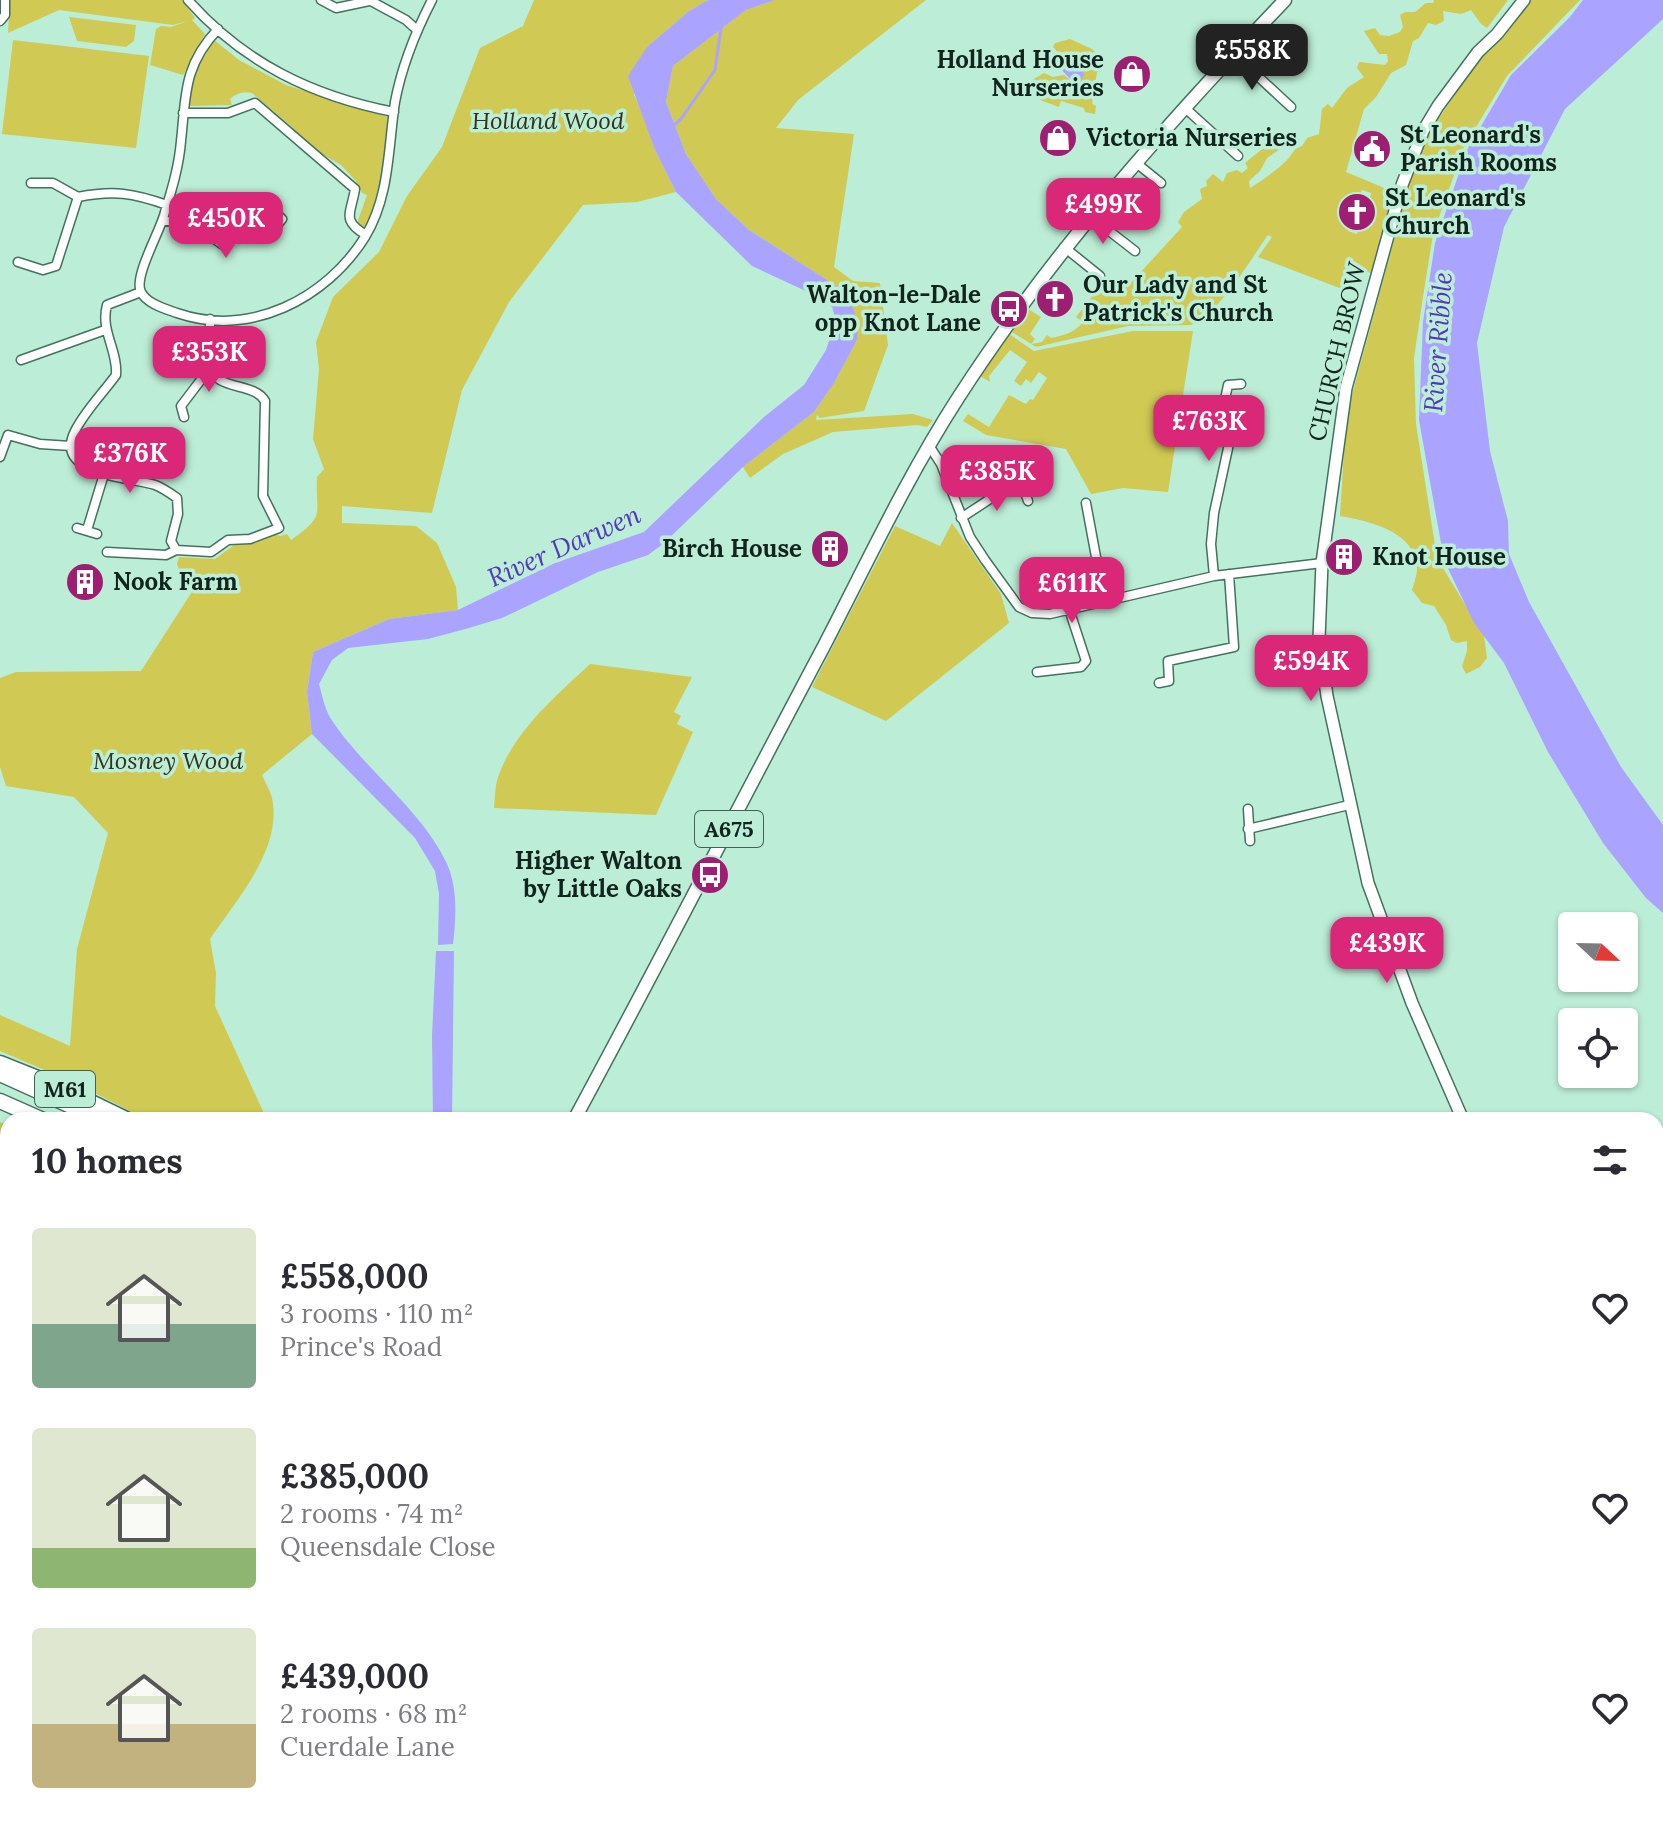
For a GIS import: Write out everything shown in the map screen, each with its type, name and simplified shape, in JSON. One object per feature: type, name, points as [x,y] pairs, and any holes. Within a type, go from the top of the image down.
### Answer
[{"type":"highway","name":"M61","points":[[0,1063],[112,1112]]},
{"type":"highway","points":[[0,1074],[84,1112]]},
{"type":"highway","points":[[0,1101],[25,1112]]},
{"type":"main road","name":"A675","points":[[578,1112],[930,447],[978,368],[1064,247],[1184,107],[1285,0]]},
{"type":"main road","name":"CHURCH BROW","points":[[1460,1112],[1412,1003],[1368,883],[1327,696],[1319,639],[1322,563],[1346,388],[1402,185],[1423,131],[1438,106],[1478,52],[1524,0]]},
{"type":"street","points":[[0,21],[5,15],[5,0]]},
{"type":"street","points":[[188,0],[251,56],[290,80],[345,100],[394,112]]},
{"type":"street","points":[[321,0],[336,8],[369,0],[406,20],[417,30]]},
{"type":"street","points":[[218,29],[207,41],[186,83],[179,161],[164,220],[140,276],[141,292],[154,304],[167,310],[227,320],[258,316],[309,297],[348,262],[366,235],[377,214],[387,177],[394,112],[406,55],[432,0]]},
{"type":"street","points":[[1210,32],[1291,107]]},
{"type":"street","points":[[183,113],[228,113],[255,103],[355,189],[348,215],[352,227],[366,235]]},
{"type":"street","points":[[1184,107],[1238,156]]},
{"type":"street","points":[[1135,162],[1161,183]]},
{"type":"street","points":[[31,183],[53,183],[78,197],[107,191],[167,205]]},
{"type":"street","points":[[18,262],[43,270],[56,266],[78,197]]},
{"type":"street","points":[[164,220],[202,230],[223,245],[247,215]]},
{"type":"street","points":[[1090,216],[1135,251]]},
{"type":"street","points":[[1064,247],[1100,276]]},
{"type":"street","points":[[141,292],[107,305],[105,330],[117,365],[116,375],[74,432],[71,446],[77,462],[86,468],[159,487],[177,498],[178,514],[171,541],[176,550]]},
{"type":"street","points":[[184,417],[181,406],[210,368],[210,319]]},
{"type":"street","points":[[21,360],[105,330]]},
{"type":"street","points":[[107,552],[166,555],[176,550],[211,552],[228,540],[250,539],[279,528],[263,496],[265,401],[262,395],[252,390],[222,382],[210,368]]},
{"type":"street","points":[[1214,576],[1211,544],[1214,513],[1230,439],[1223,409],[1228,385],[1241,384]]},
{"type":"street","points":[[0,457],[8,435],[40,444],[71,446]]},
{"type":"street","points":[[930,447],[941,464],[970,537],[1019,607],[1038,615],[1214,576],[1322,563]]},
{"type":"street","points":[[87,530],[104,474]]},
{"type":"street","points":[[961,518],[999,493],[1037,485]]},
{"type":"street","points":[[1023,487],[1028,501]]},
{"type":"street","points":[[1086,503],[1104,600]]},
{"type":"street","points":[[77,528],[97,534]]},
{"type":"street","points":[[1159,683],[1169,681],[1168,661],[1234,647],[1229,574]]},
{"type":"street","points":[[1037,672],[1081,667],[1086,661],[1069,609]]},
{"type":"street","points":[[1248,829],[1349,805]]},
{"type":"street","points":[[1248,809],[1250,841]]},
{"type":"green space","points":[[10,0],[182,0],[195,18],[192,20],[205,34],[183,75],[150,65],[156,29],[171,27],[188,21],[173,25],[59,10],[8,33]]},
{"type":"green space","points":[[534,0],[708,0],[689,11],[647,47],[634,95],[655,150],[676,192],[637,202],[583,205],[509,302],[462,390],[432,513],[342,506],[342,523],[416,526],[437,543],[456,587],[458,610],[389,619],[313,652],[307,692],[312,734],[262,775],[272,798],[274,817],[271,836],[255,873],[210,939],[216,973],[215,1006],[263,1112],[132,1112],[0,1051],[0,1015],[70,1046],[77,949],[108,833],[74,797],[6,786],[0,767],[0,678],[16,672],[141,671],[197,584],[179,570],[179,557],[215,559],[234,545],[258,541],[274,534],[287,534],[291,540],[315,519],[317,477],[324,469],[313,439],[319,369],[316,342],[333,297],[379,252],[407,196],[442,147],[480,48],[523,26]]},
{"type":"green space","points":[[775,0],[926,0],[798,100],[776,128],[854,134],[834,267],[853,281],[880,283],[888,345],[864,411],[820,418],[817,415],[816,420],[913,414],[933,420],[927,427],[917,425],[833,432],[783,454],[750,478],[743,467],[814,412],[833,385],[857,340],[853,308],[838,287],[749,230],[716,199],[686,154],[666,102],[673,66],[746,10]]},
{"type":"green space","points":[[1434,0],[1508,0],[1487,28],[1471,10],[1461,14],[1443,11],[1444,21],[1436,25],[1428,23],[1419,38],[1413,41],[1406,65],[1391,73],[1376,97],[1364,109],[1346,172],[1389,190],[1392,196],[1374,274],[1349,266],[1342,289],[1258,257],[1272,237],[1268,235],[1223,298],[1202,319],[1191,325],[1128,326],[1036,347],[1031,344],[1042,342],[1047,335],[1051,338],[1061,336],[1080,326],[1083,322],[1076,317],[1108,282],[1116,288],[1127,287],[1182,227],[1178,222],[1184,212],[1202,199],[1200,189],[1207,186],[1206,181],[1213,174],[1223,182],[1227,173],[1237,170],[1242,173],[1248,168],[1245,163],[1272,141],[1280,149],[1267,158],[1260,171],[1249,181],[1250,188],[1279,167],[1307,138],[1319,134],[1322,109],[1328,104],[1332,108],[1347,88],[1364,77],[1357,68],[1359,62],[1385,65],[1388,61],[1387,54],[1379,54],[1364,31],[1375,28],[1380,35],[1389,36],[1400,32],[1403,27],[1400,15],[1415,12]],"holes":[[[1362,190],[1371,193],[1368,211],[1376,214],[1372,226],[1360,224],[1357,234],[1348,231],[1351,221],[1341,215],[1345,204],[1351,206],[1355,195],[1359,196]]]},
{"type":"green space","points":[[1522,0],[1580,0],[1507,76],[1464,147],[1433,234],[1414,358],[1416,424],[1437,558],[1484,636],[1487,658],[1480,667],[1466,674],[1462,666],[1467,641],[1457,643],[1451,640],[1434,606],[1422,603],[1412,590],[1417,571],[1410,547],[1378,525],[1340,516],[1345,435],[1352,395],[1419,148]]},
{"type":"green space","points":[[69,17],[136,25],[134,41],[126,47],[77,41]]},
{"type":"green space","points":[[1070,39],[1092,49],[1098,55],[1095,64],[1102,67],[1102,71],[1097,72],[1092,104],[1096,106],[1095,114],[1061,101],[1059,107],[1040,100],[1032,90],[1032,80],[1044,73],[1053,77],[1064,75],[1079,83],[1085,66],[1078,59],[1062,57],[1053,47],[1055,43]]},
{"type":"green space","points":[[13,40],[149,56],[136,148],[2,134]]},
{"type":"green space","points":[[214,40],[239,60],[286,85],[388,117],[386,156],[367,227],[360,226],[358,220],[367,195],[362,193],[356,181],[341,165],[306,145],[292,127],[252,93],[235,95],[230,99],[232,105],[186,106],[192,77]]},
{"type":"green space","points":[[1028,309],[1041,317],[1030,334],[1035,339],[1031,344],[1012,332]]},
{"type":"green space","points":[[1133,331],[1193,331],[1168,492],[1123,488],[1091,494],[1066,449],[986,435],[963,421],[968,414],[989,427],[1009,395],[1026,404],[1033,400],[1047,378],[1039,372],[1031,383],[1026,379],[1021,386],[1014,381],[1027,362],[1010,350],[989,376],[990,382],[980,376],[1009,334],[1034,351]]},
{"type":"green space","points":[[952,523],[1001,594],[1009,623],[886,721],[812,687],[895,526],[940,546]]},
{"type":"green space","points":[[590,664],[692,677],[674,712],[681,716],[677,724],[693,732],[656,815],[494,808],[498,777],[525,729]]},
{"type":"water","name":"River Darwen","points":[[708,0],[775,0],[746,10],[673,66],[666,102],[686,154],[716,199],[749,230],[838,287],[853,308],[858,323],[857,340],[833,385],[814,412],[743,467],[648,555],[598,572],[502,618],[428,639],[348,648],[332,660],[319,684],[329,715],[359,755],[423,826],[451,873],[455,904],[453,944],[438,945],[439,894],[435,871],[415,838],[312,734],[307,692],[313,652],[389,619],[458,610],[555,563],[644,532],[764,417],[804,385],[826,350],[836,320],[832,307],[821,298],[752,266],[676,192],[655,150],[628,76],[647,47],[689,11]]},
{"type":"water","name":"River Ribble","points":[[1583,0],[1663,0],[1663,19],[1565,109],[1504,227],[1477,343],[1490,451],[1508,521],[1509,554],[1529,602],[1621,767],[1663,825],[1663,913],[1646,898],[1603,843],[1548,752],[1504,663],[1474,623],[1444,560],[1419,420],[1423,322],[1435,243],[1467,150],[1511,75]]},
{"type":"water","points":[[1059,57],[1082,61],[1084,75],[1079,83],[1074,83],[1056,64]]},
{"type":"water","points":[[436,951],[454,951],[452,1112],[433,1112]]},
{"type":"waterway","points":[[673,126],[715,70],[721,28]]},
{"type":"place","name":"Holland House Nurseries","points":[[1132,74]]},
{"type":"place","name":"Victoria Nurseries","points":[[1058,138]]},
{"type":"place","name":"St Leonard's Parish Rooms","points":[[1372,149]]},
{"type":"place","name":"St Leonard's Church","points":[[1357,212]]},
{"type":"place","name":"Our Lady and St Patrick's Church","points":[[1055,299]]},
{"type":"place","name":"Walton-le-Dale opp Knot Lane","points":[[1009,309]]},
{"type":"place","name":"Birch House","points":[[830,549]]},
{"type":"place","name":"Knot House","points":[[1344,557]]},
{"type":"place","name":"Nook Farm","points":[[85,582]]},
{"type":"place","name":"Higher Walton by Little Oaks","points":[[710,875]]},
{"type":"park label","name":"Holland Wood","points":[[548,121]]},
{"type":"park label","name":"Mosney Wood","points":[[168,761]]}]
